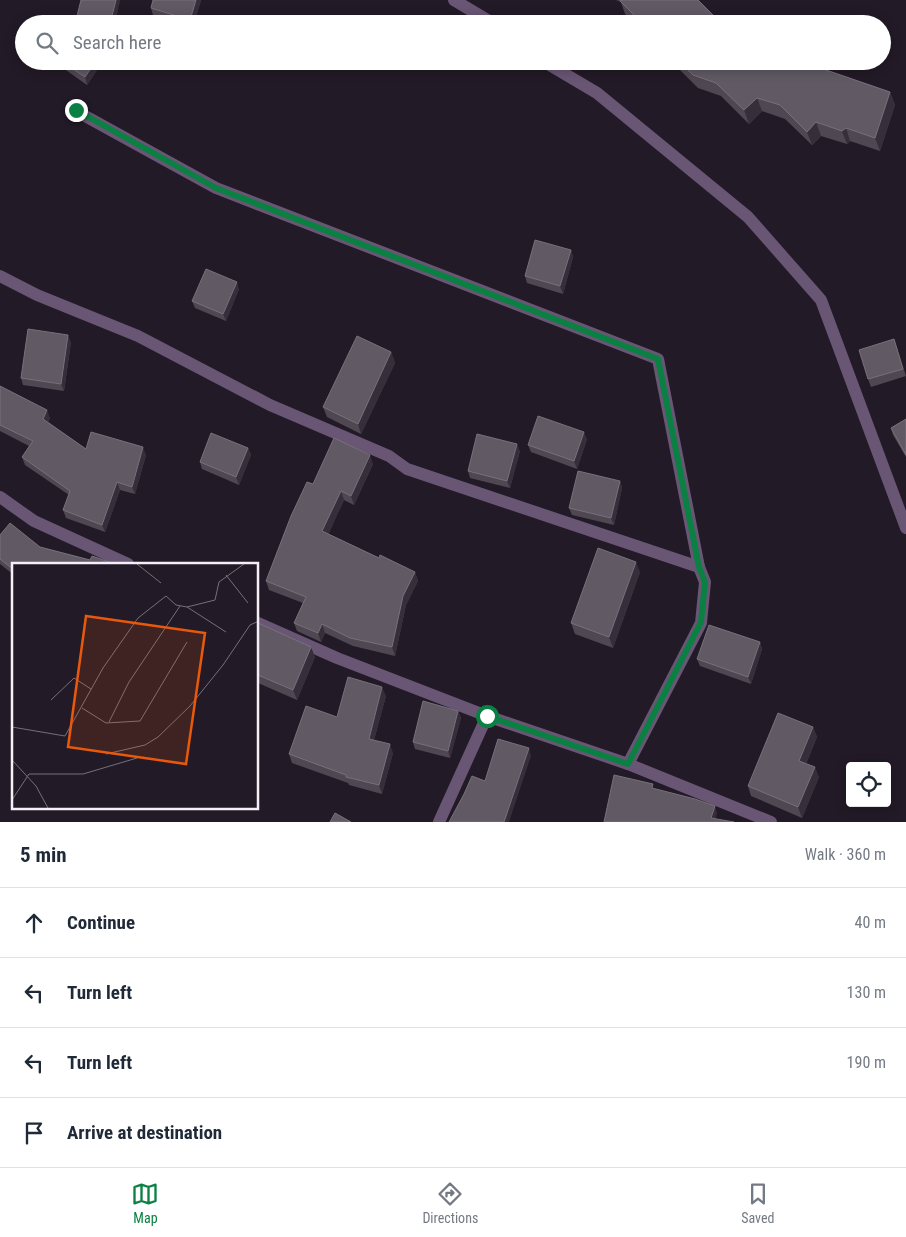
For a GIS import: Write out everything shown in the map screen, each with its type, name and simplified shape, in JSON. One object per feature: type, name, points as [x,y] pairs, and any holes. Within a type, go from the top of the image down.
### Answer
[{"type":"street","points":[[454,0],[479,15]]},
{"type":"street","points":[[559,70],[597,93],[748,217],[821,300],[906,528]]},
{"type":"street","points":[[76,110],[216,188],[658,359],[699,567],[705,582],[701,622],[628,764]]},
{"type":"street","points":[[0,276],[37,295],[138,336],[270,405],[389,456],[407,470],[699,567]]},
{"type":"street","points":[[0,498],[34,521],[126,563]]},
{"type":"street","points":[[259,622],[337,658],[487,716],[628,764],[771,822]]},
{"type":"street","points":[[439,822],[487,716]]},
{"type":"building","points":[[81,0],[116,0],[112,15],[77,15]]},
{"type":"building","points":[[153,0],[196,0],[192,15],[174,15],[151,8]]},
{"type":"building","points":[[698,0],[713,15],[634,15],[620,1]]},
{"type":"building","points":[[74,70],[90,70],[85,77]]},
{"type":"building","points":[[688,70],[826,70],[890,92],[875,138],[846,128],[842,131],[816,122],[807,132],[780,105],[757,98],[744,110],[716,83],[693,75]]},
{"type":"building","points":[[535,240],[571,250],[560,286],[525,276]]},
{"type":"building","points":[[206,269],[237,282],[223,314],[192,301]]},
{"type":"building","points":[[28,329],[68,335],[61,384],[21,378]]},
{"type":"building","points":[[357,336],[391,352],[358,424],[323,407]]},
{"type":"building","points":[[894,339],[903,369],[868,379],[859,350]]},
{"type":"building","points":[[0,386],[47,410],[43,419],[86,449],[91,432],[143,447],[132,487],[117,482],[102,525],[63,510],[70,491],[22,457],[33,441],[0,425]]},
{"type":"building","points":[[538,416],[584,432],[574,461],[528,445]]},
{"type":"building","points":[[906,419],[906,455],[891,428]]},
{"type":"building","points":[[211,433],[248,448],[236,477],[200,462]]},
{"type":"building","points":[[477,434],[517,444],[507,481],[468,471]]},
{"type":"building","points":[[334,438],[370,455],[351,496],[341,491],[322,531],[379,558],[380,555],[415,572],[403,596],[392,647],[350,638],[322,624],[318,633],[294,623],[306,597],[266,581],[291,516],[307,482],[313,484]]},
{"type":"building","points":[[578,471],[620,481],[611,518],[569,508]]},
{"type":"building","points":[[10,523],[40,547],[90,560],[92,556],[112,563],[12,563],[12,568],[0,559],[0,535]]},
{"type":"building","points":[[598,548],[636,562],[609,637],[571,623]]},
{"type":"building","points":[[259,623],[311,647],[293,690],[259,675]]},
{"type":"building","points":[[709,625],[760,642],[748,677],[697,659]]},
{"type":"building","points":[[348,677],[382,687],[369,739],[390,744],[379,785],[346,777],[346,775],[289,754],[306,706],[337,717]]},
{"type":"building","points":[[423,701],[458,711],[448,751],[413,742]]},
{"type":"building","points":[[778,713],[813,727],[799,761],[815,767],[798,807],[748,786]]},
{"type":"building","points":[[498,739],[529,748],[504,822],[449,822],[472,776],[485,781]]},
{"type":"building","points":[[614,775],[653,784],[652,788],[715,806],[711,818],[734,822],[604,822]]},
{"type":"building","points":[[335,813],[351,822],[330,822]]},
{"type":"route","points":[[76,110],[216,188],[658,359],[699,567],[705,582],[701,622],[628,764],[487,716]]}]
